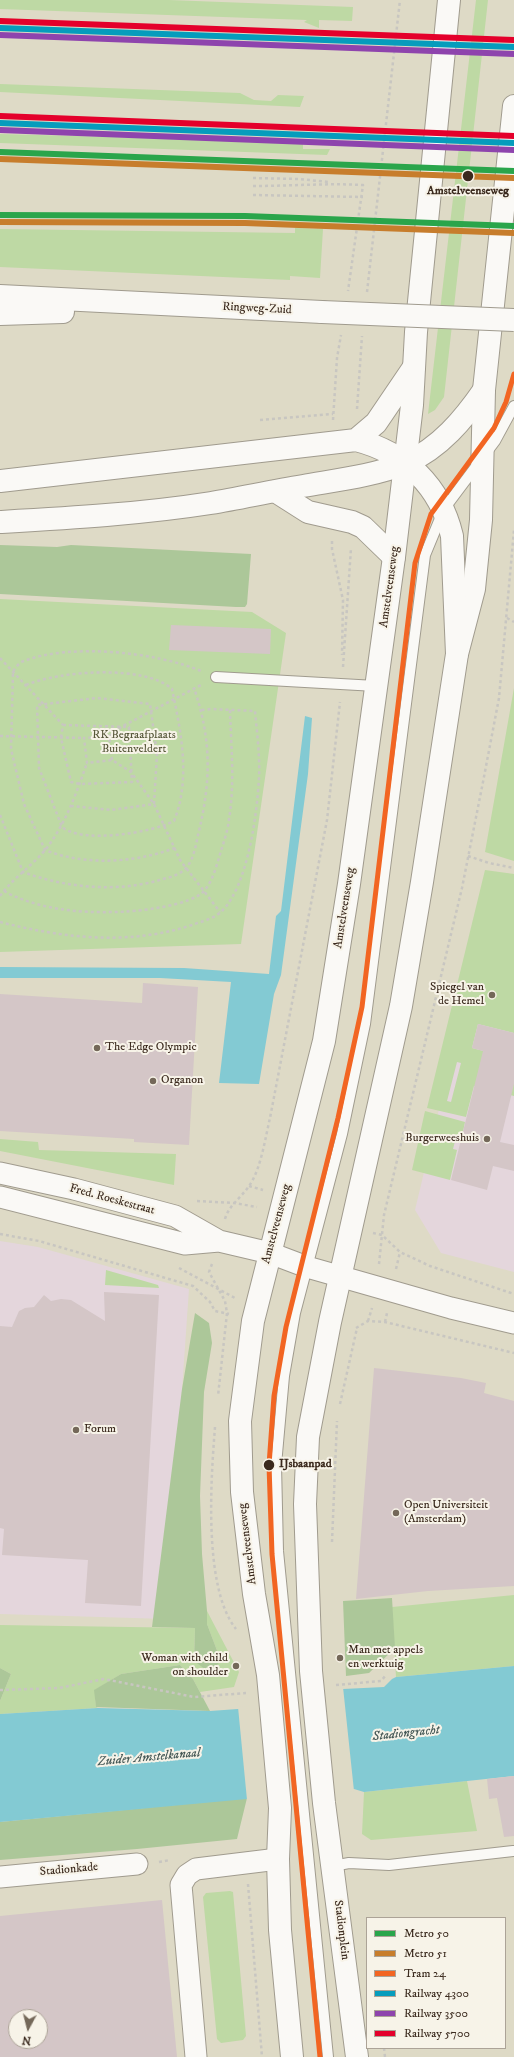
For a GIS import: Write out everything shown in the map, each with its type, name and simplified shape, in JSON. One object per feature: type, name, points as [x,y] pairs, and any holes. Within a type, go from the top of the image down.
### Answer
[{"type":"main road","name":"Amstelveenseweg","points":[[278,1859],[280,1808],[268,1675],[254,1594],[242,1492],[240,1421],[253,1321],[324,1041],[349,884],[406,463],[449,0]]},
{"type":"main road","points":[[314,1804],[301,1672],[308,1437],[340,1276],[401,1006],[422,882],[457,654],[474,590],[481,520],[484,390],[514,106]]},
{"type":"main road","name":"Ringweg-Zuid","points":[[0,296],[514,320]]},
{"type":"main road","points":[[0,314],[211,307]]},
{"type":"main road","points":[[356,440],[376,422],[414,367]]},
{"type":"main road","points":[[0,522],[69,518],[210,503],[354,478],[406,463],[427,450],[452,430],[468,413],[484,390]]},
{"type":"main road","points":[[0,480],[356,440],[383,448],[406,463],[423,479],[440,500],[444,509],[452,536],[457,654]]},
{"type":"main road","points":[[275,491],[308,512],[352,522],[373,536],[394,557]]},
{"type":"main road","name":"Stadionplein","points":[[314,1804],[333,1866],[357,2057]]},
{"type":"main road","points":[[278,1859],[280,1930],[292,2057]]},
{"type":"street","name":"Fred. Roeskestraat","points":[[0,1173],[74,1189],[175,1216],[219,1241],[270,1253],[307,1267]]},
{"type":"street","name":"Fred. Roeskestraat","points":[[0,1197],[185,1244],[219,1241]]},
{"type":"street","points":[[307,1267],[451,1308],[514,1323]]},
{"type":"street","points":[[196,2057],[181,1885],[187,1875],[196,1869],[278,1859]]},
{"type":"street","name":"Stadionkade","points":[[0,1877],[137,1864]]},
{"type":"lane","points":[[442,0],[449,0]]},
{"type":"lane","points":[[301,1672],[278,1550],[276,1465],[284,1376],[307,1267],[342,1134],[365,1024],[425,555],[444,509],[482,460],[503,428],[514,406]]},
{"type":"lane","points":[[216,677],[376,686]]},
{"type":"lane","name":"Stadionplein","points":[[314,1804],[328,2057]]},
{"type":"lane","points":[[333,1866],[349,1863],[389,1865],[513,1851]]},
{"type":"path","points":[[366,295],[400,0]]},
{"type":"path","points":[[253,178],[299,179],[363,185]]},
{"type":"path","points":[[253,186],[298,186],[336,183]]},
{"type":"path","points":[[252,195],[363,196]]},
{"type":"path","points":[[356,440],[362,334]]},
{"type":"path","points":[[260,420],[333,414]]},
{"type":"path","points":[[234,1203],[249,1186],[259,1162],[270,1118],[327,820],[342,685],[352,522]]},
{"type":"path","points":[[376,1286],[384,1215],[468,856],[499,698],[514,530]]},
{"type":"path","points":[[507,618],[514,622]]},
{"type":"path","points":[[175,848],[138,859],[107,861],[58,855],[45,850],[24,804],[17,779],[11,736],[13,672],[22,661],[61,653],[124,653],[157,657],[188,665],[216,677]]},
{"type":"path","points":[[0,658],[63,725],[129,726],[132,782],[80,784],[71,782],[61,738],[63,725]]},
{"type":"path","points":[[26,685],[38,680],[76,674],[103,672],[129,674],[165,682],[172,689],[182,752],[183,787],[179,809],[174,821],[164,826],[125,835],[90,835],[67,831],[62,827],[39,768],[37,705],[97,698],[150,704],[157,754],[154,804]]},
{"type":"path","points":[[0,736],[84,738],[109,736],[121,727],[216,677]]},
{"type":"path","points":[[0,815],[23,872],[53,882],[105,886],[155,882],[178,874],[186,868],[195,847],[208,791],[209,768],[202,710],[194,688]]},
{"type":"path","points":[[0,922],[56,935],[88,938],[117,937],[155,934],[211,918],[220,912],[238,883],[246,860],[254,828],[259,778],[255,711],[202,710]]},
{"type":"path","points":[[4,891],[17,898],[31,902],[85,913],[127,912],[164,907],[185,901],[204,891],[217,866],[229,820],[233,776],[230,710]]},
{"type":"path","points":[[109,736],[112,760]]},
{"type":"path","points":[[0,896],[45,850],[62,827],[72,806],[87,763],[84,738]]},
{"type":"path","points":[[87,763],[112,760],[131,772],[154,804],[186,868],[220,912]]},
{"type":"path","points":[[72,806],[111,810],[154,804]]},
{"type":"path","points":[[468,856],[490,863],[514,868]]},
{"type":"path","points":[[0,1234],[39,1242],[193,1286],[210,1302],[215,1311],[227,1313]]},
{"type":"path","points":[[382,1235],[400,1252],[430,1266],[514,1294]]},
{"type":"path","points":[[368,1321],[385,1322],[514,1353]]},
{"type":"path","points":[[339,1409],[357,1328]]},
{"type":"path","points":[[331,1549],[338,1415]]},
{"type":"path","points":[[343,1685],[381,1681],[386,1675]]},
{"type":"path","points":[[0,1690],[59,1688],[104,1679],[194,1697],[236,1694]]},
{"type":"path","points":[[250,1862],[248,1881],[249,1910],[262,2057]]},
{"type":"path","points":[[384,2049],[385,2057]]},
{"type":"shaded area","points":[[514,968],[514,1272],[441,1253],[415,1210],[467,992]]},
{"type":"shaded area","name":"Forum","points":[[0,1241],[38,1247],[189,1289],[166,1619],[0,1614]]},
{"type":"green space","points":[[0,0],[169,0],[353,7],[352,21],[319,20],[319,28],[304,22],[307,20],[0,9]]},
{"type":"green space","points":[[476,0],[488,0],[444,397],[435,410],[428,414]]},
{"type":"green space","points":[[0,84],[240,93],[254,100],[271,101],[278,95],[304,96],[300,107],[0,92]]},
{"type":"green space","points":[[0,134],[303,142],[303,149],[330,149],[327,155],[0,143]]},
{"type":"green space","points":[[295,228],[323,229],[320,278],[290,276],[290,280],[0,267],[0,229],[295,233]]},
{"type":"green space","points":[[0,545],[57,547],[71,545],[251,554],[247,604],[245,607],[236,607],[0,594]]},
{"type":"green space","name":"RK Begraafplaats Buitenveldert","points":[[0,599],[252,612],[286,633],[241,944],[0,952]]},
{"type":"green space","points":[[514,688],[514,861],[485,852]]},
{"type":"green space","points":[[485,870],[514,874],[514,1033],[478,1024],[472,1048],[514,1059],[514,1096],[474,1086],[466,1117],[427,1108]],"holes":[[[457,1062],[461,1063],[451,1102],[447,1101]]]},
{"type":"green space","points":[[425,1111],[465,1122],[462,1136],[456,1137],[453,1149],[457,1150],[450,1180],[412,1170]]},
{"type":"green space","points":[[0,1139],[38,1142],[39,1150],[176,1154],[174,1185],[0,1151]]},
{"type":"green space","points":[[106,1270],[158,1285],[159,1288],[105,1285]]},
{"type":"green space","points":[[195,1313],[209,1323],[212,1343],[204,1392],[200,1496],[207,1624],[221,1661],[209,1672],[194,1661],[195,1628],[152,1627],[182,1389]]},
{"type":"green space","points":[[514,1595],[514,1666],[396,1677],[392,1607]]},
{"type":"green space","points":[[392,1598],[395,1648],[369,1673],[346,1676],[343,1601]]},
{"type":"green space","points":[[207,1611],[239,1672],[234,1687],[200,1692],[193,1679],[180,1665],[121,1674],[95,1690],[96,1707],[98,1708],[0,1714],[0,1701],[11,1674],[0,1668],[0,1625],[195,1628],[194,1661],[221,1661],[207,1624]]},
{"type":"green space","points":[[180,1665],[193,1679],[210,1711],[96,1707],[94,1690],[121,1674]]},
{"type":"green space","points":[[0,1668],[11,1674],[0,1701]]},
{"type":"green space","points":[[467,1781],[477,1831],[371,1840],[362,1834],[364,1792]]},
{"type":"green space","points":[[247,1798],[237,1839],[0,1860],[0,1822]]},
{"type":"green space","points":[[233,1892],[246,2036],[243,2040],[221,2043],[217,2039],[203,1897],[206,1893]]},
{"type":"water","points":[[305,716],[312,718],[308,774],[281,975],[274,994],[259,1084],[219,1083],[231,982],[160,978],[0,978],[0,967],[184,968],[269,974],[276,916],[281,911]]},
{"type":"water","points":[[514,1666],[514,1776],[364,1792],[354,1789],[0,1822],[0,1714],[98,1708],[210,1711],[238,1709],[315,1700],[343,1689],[384,1687],[396,1677]]},
{"type":"pier","points":[[343,1687],[354,1791],[247,1800],[238,1707],[315,1698]]},
{"type":"building","points":[[171,625],[271,629],[270,654],[169,650]]},
{"type":"building","name":"The Edge Olympic","points":[[143,983],[198,987],[189,1145],[134,1142],[134,1139],[0,1131],[0,994],[142,1003]]},
{"type":"building","name":"Burgerweeshuis","points":[[478,1024],[514,1033],[514,1084],[500,1142],[514,1145],[514,1171],[493,1166],[487,1190],[451,1180],[483,1051],[472,1048]]},
{"type":"building","name":"Forum","points":[[104,1292],[159,1295],[141,1606],[85,1603],[88,1560],[2,1555],[4,1529],[0,1528],[0,1326],[12,1327],[19,1311],[25,1308],[34,1307],[44,1295],[51,1301],[61,1299],[71,1300],[105,1321]]},
{"type":"building","points":[[374,1368],[461,1378],[486,1383],[484,1393],[514,1401],[514,1586],[428,1591],[356,1599]]},
{"type":"building","points":[[514,1776],[514,1836],[504,1837],[497,1798],[489,1799],[487,1779]]},
{"type":"building","points":[[162,1900],[177,2057],[0,2057],[0,1916]]},
{"type":"metro line","name":"50","points":[[0,152],[514,171]]},
{"type":"metro line","name":"51","points":[[0,159],[514,178]]},
{"type":"metro line","name":"50","points":[[0,215],[245,216],[514,226]]},
{"type":"metro line","name":"51","points":[[0,222],[245,223],[514,233]]},
{"type":"tram line","name":"24","points":[[320,2057],[272,1554],[269,1465],[274,1396],[286,1327],[338,1118],[362,1007],[415,563],[431,514],[494,428],[506,402],[514,374]]},
{"type":"rail line","name":"5700","points":[[0,21],[514,40]]},
{"type":"rail line","name":"4300","points":[[0,28],[514,47]]},
{"type":"rail line","name":"3500","points":[[0,35],[514,54]]},
{"type":"rail line","name":"5700","points":[[0,116],[514,136]]},
{"type":"rail line","name":"4300","points":[[0,123],[514,143]]},
{"type":"rail line","name":"3500","points":[[0,130],[514,150]]},
{"type":"place","name":"Amstelveenseweg","points":[[468,176]]},
{"type":"place","name":"Spiegel van de Hemel","points":[[492,995]]},
{"type":"place","name":"The Edge Olympic","points":[[97,1048]]},
{"type":"place","name":"Organon","points":[[153,1081]]},
{"type":"place","name":"Burgerweeshuis","points":[[487,1139]]},
{"type":"place","name":"Forum","points":[[76,1430]]},
{"type":"place","name":"IJsbaanpad","points":[[269,1465]]},
{"type":"place","name":"Open Universiteit (Amsterdam)","points":[[396,1513]]},
{"type":"place","name":"Man met appels en werktuig","points":[[340,1658]]},
{"type":"place","name":"Woman with child on shoulder","points":[[236,1666]]},
{"type":"water label","name":"Stadiongracht","points":[[406,1734]]},
{"type":"water label","name":"Zuider Amstelkanaal","points":[[149,1758]]}]
